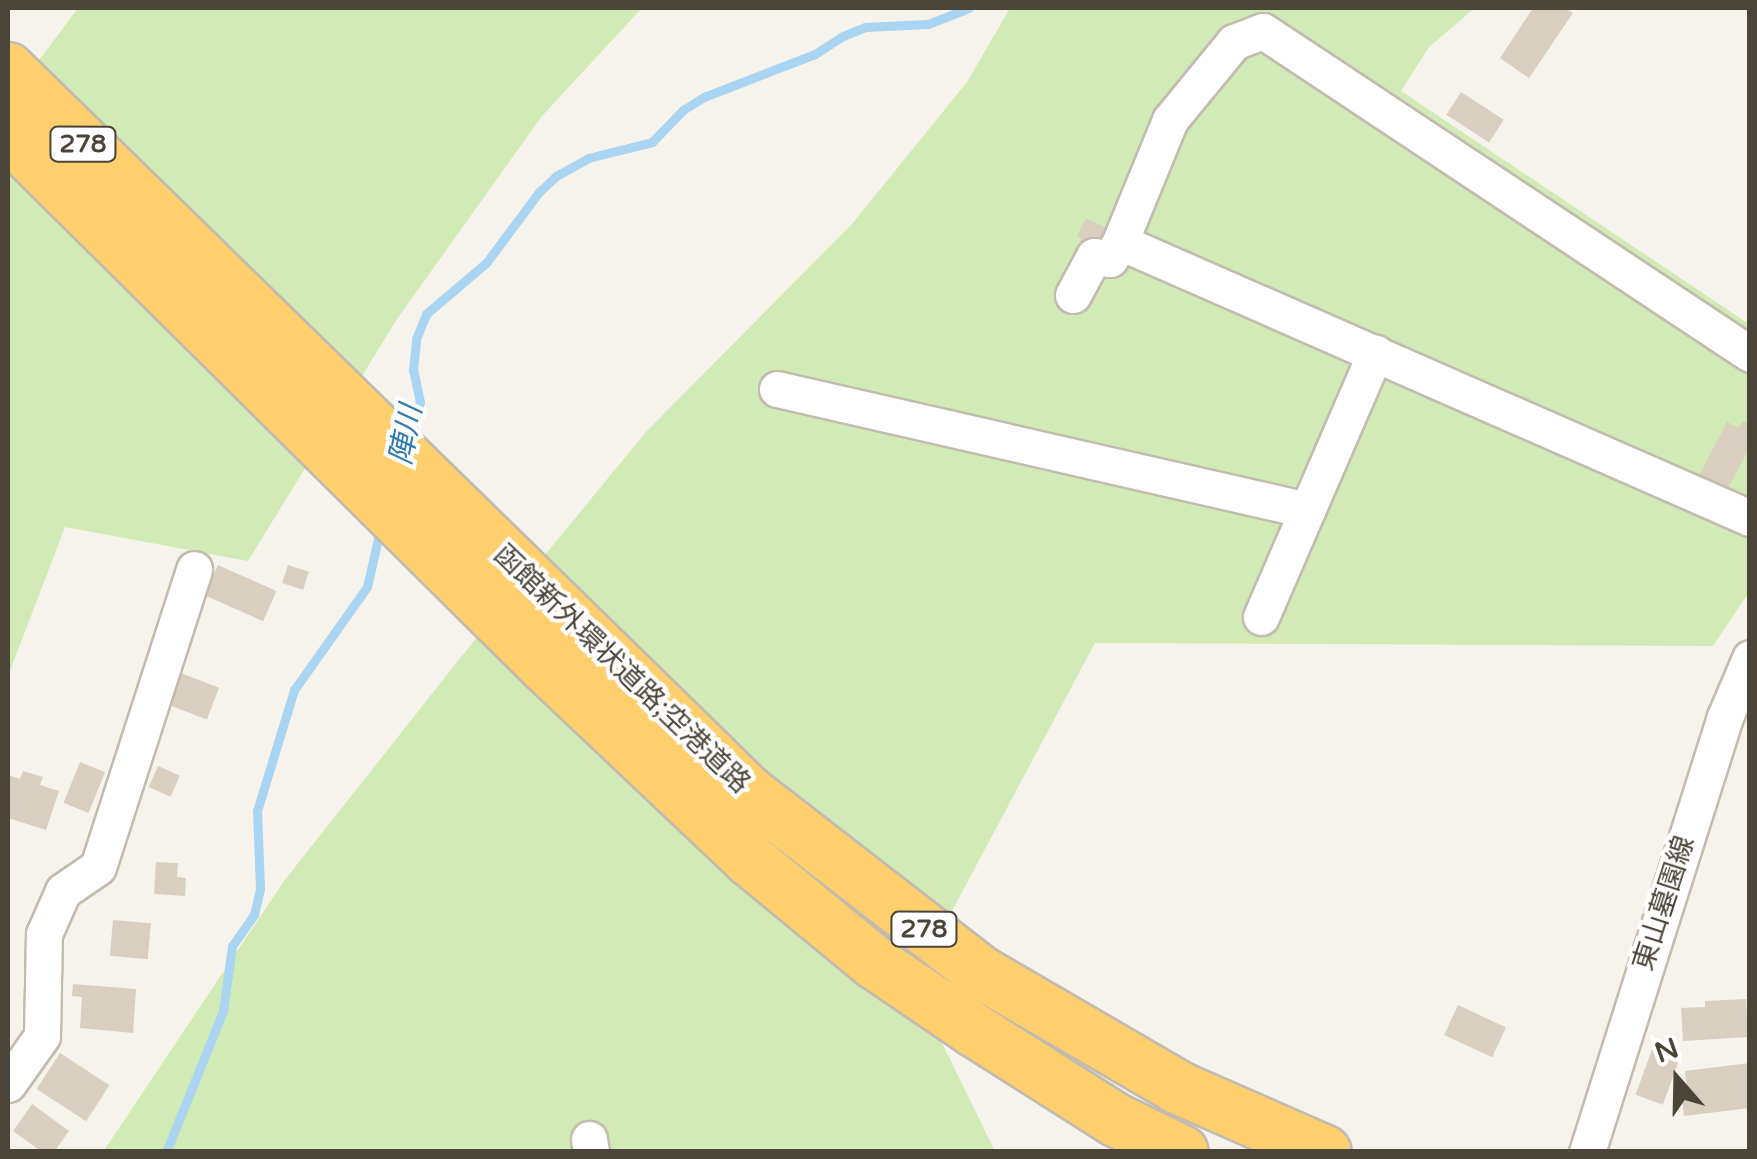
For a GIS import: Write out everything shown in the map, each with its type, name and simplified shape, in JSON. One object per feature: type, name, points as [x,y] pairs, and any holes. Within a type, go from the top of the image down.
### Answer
[{"type":"highway","name":"函館新外環状道路;空港道路","points":[[8,69],[146,240],[561,646],[749,860],[874,962],[1116,1120],[1182,1152]]},
{"type":"highway","name":"函館新外環状道路;空港道路","points":[[8,134],[146,240]]},
{"type":"highway","name":"函館新外環状道路;空港道路","points":[[561,646],[980,972],[1179,1088],[1325,1152]]},
{"type":"street","points":[[1074,295],[1094,256],[1110,260],[1120,242],[1170,120],[1234,42],[1263,31],[1750,354]]},
{"type":"street","points":[[1120,242],[1750,518]]},
{"type":"street","points":[[1261,617],[1375,354]]},
{"type":"street","points":[[778,389],[1307,510]]},
{"type":"street","points":[[8,1084],[42,1036],[44,934],[62,891],[98,867],[194,569]]},
{"type":"street","name":"東山墓園線","points":[[1586,1152],[1725,716],[1750,658]]},
{"type":"green space","points":[[78,8],[642,8],[542,116],[397,319],[248,561],[65,527],[8,676],[8,102]]},
{"type":"green space","points":[[1010,8],[1475,8],[1429,47],[1401,91],[1749,324],[1749,592],[1713,646],[1095,643],[913,984],[995,1151],[103,1152],[284,881],[461,657],[646,432],[852,224],[967,82]]},
{"type":"building","points":[[1533,8],[1565,8],[1573,13],[1529,78],[1500,58]]},
{"type":"building","points":[[1461,92],[1504,120],[1489,142],[1446,115]]},
{"type":"building","points":[[1086,218],[1108,229],[1099,248],[1077,237]]},
{"type":"building","points":[[1743,421],[1750,425],[1750,446],[1724,496],[1696,481],[1727,422],[1739,428]]},
{"type":"building","points":[[218,565],[276,591],[263,621],[205,595]]},
{"type":"building","points":[[288,565],[309,572],[303,590],[282,583]]},
{"type":"building","points":[[178,672],[219,688],[207,720],[166,704]]},
{"type":"building","points":[[80,762],[105,772],[89,813],[64,803]]},
{"type":"building","points":[[158,766],[180,776],[171,797],[149,787]]},
{"type":"building","points":[[23,771],[43,777],[40,785],[59,791],[46,830],[8,818],[8,775],[20,779]]},
{"type":"building","points":[[156,862],[178,863],[177,877],[186,878],[185,896],[154,894]]},
{"type":"building","points":[[113,920],[151,923],[148,959],[110,956]]},
{"type":"building","points":[[73,984],[136,989],[133,1033],[80,1028],[82,997],[72,996]]},
{"type":"building","points":[[1746,999],[1748,1037],[1683,1041],[1681,1008],[1705,1007],[1705,1001]]},
{"type":"building","points":[[1458,1005],[1506,1027],[1492,1057],[1444,1035]]},
{"type":"building","points":[[1654,1044],[1681,1054],[1663,1105],[1636,1095]]},
{"type":"building","points":[[60,1053],[109,1085],[86,1121],[37,1089]]},
{"type":"building","points":[[1750,1063],[1750,1108],[1684,1116],[1681,1091],[1687,1090],[1685,1071]]},
{"type":"building","points":[[32,1104],[69,1131],[54,1152],[42,1152],[13,1131]]},
{"type":"waterway","name":"陣川","points":[[411,440],[420,402],[413,370],[416,339],[426,314],[486,263],[539,192],[556,176],[588,158],[652,142],[683,110],[704,97],[815,54],[865,27],[928,24],[969,8]]},
{"type":"waterway","name":"陣川","points":[[166,1152],[223,1011],[232,946],[254,915],[260,889],[257,811],[294,690],[367,587],[380,530]]}]
